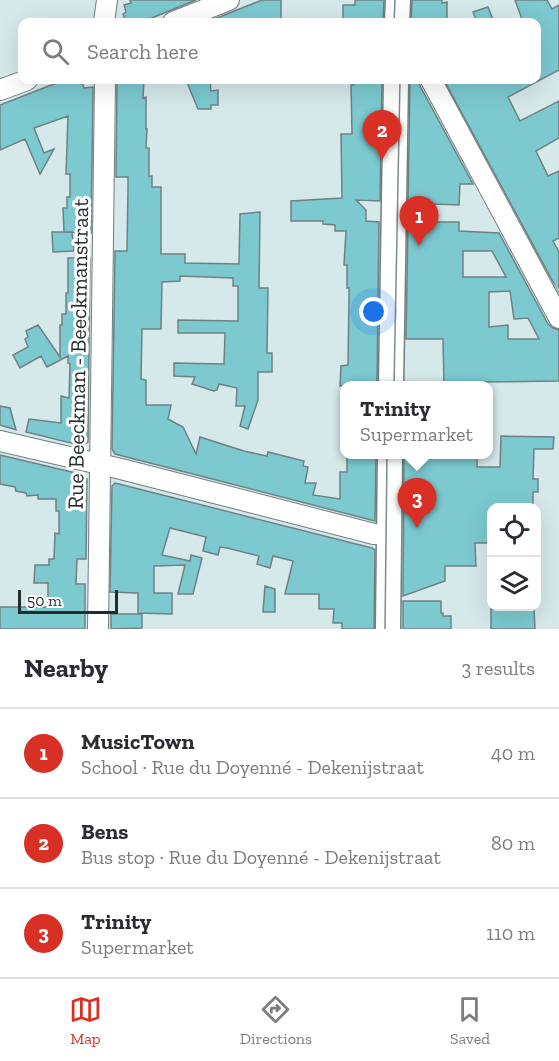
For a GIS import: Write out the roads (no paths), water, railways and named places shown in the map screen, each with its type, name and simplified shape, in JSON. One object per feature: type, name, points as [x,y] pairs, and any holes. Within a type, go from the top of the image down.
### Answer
[{"type":"main road","points":[[397,18],[398,0]]},
{"type":"main road","points":[[391,381],[396,84]]},
{"type":"main road","points":[[388,629],[390,459]]},
{"type":"street","points":[[105,18],[107,0]]},
{"type":"street","points":[[183,18],[229,0]]},
{"type":"street","points":[[0,90],[18,83]]},
{"type":"street","name":"Rue Beeckman - Beeckmanstraat","points":[[98,629],[105,84]]},
{"type":"street","points":[[433,84],[552,293],[559,318]]},
{"type":"street","points":[[0,441],[101,464],[374,534],[390,535]]},
{"type":"tram line","points":[[394,18],[395,0]]},
{"type":"tram line","points":[[394,381],[400,84]]},
{"type":"tram line","points":[[385,629],[387,459]]},
{"type":"place","name":"Bens","points":[[382,160]]},
{"type":"place","name":"MusicTown","points":[[419,246]]},
{"type":"place","name":"Trinity","points":[[417,528]]}]
